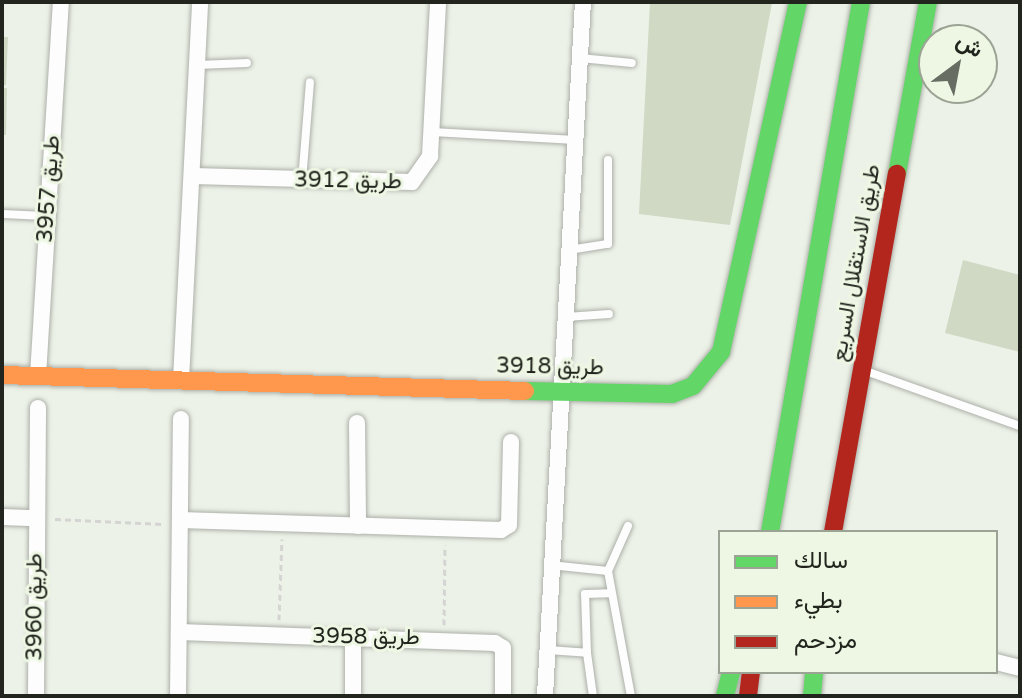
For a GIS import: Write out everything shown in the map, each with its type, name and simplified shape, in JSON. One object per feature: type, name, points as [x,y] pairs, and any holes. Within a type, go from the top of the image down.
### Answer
[{"type":"main road","name":"طريق 3918","points":[[2,375],[672,394],[706,376],[721,352],[798,2]]},
{"type":"main road","name":"طريق الاستقلال السريع","points":[[768,530],[861,2]]},
{"type":"main road","name":"طريق الاستقلال السريع","points":[[833,530],[928,2]]},
{"type":"main road","points":[[725,696],[730,674]]},
{"type":"main road","points":[[748,696],[751,674]]},
{"type":"main road","points":[[812,696],[814,674]]},
{"type":"street","name":"طريق 3957","points":[[38,376],[61,2]]},
{"type":"street","points":[[181,380],[200,2]]},
{"type":"street","name":"طريق 3912","points":[[193,176],[412,182],[430,156],[438,2]]},
{"type":"street","points":[[548,696],[550,565],[583,2]]},
{"type":"street","name":"طريق 3960","points":[[36,696],[38,408]]},
{"type":"street","points":[[178,696],[181,419]]},
{"type":"street","points":[[357,423],[358,526]]},
{"type":"street","points":[[180,523],[445,529],[509,525],[511,442]]},
{"type":"street","points":[[2,517],[35,518]]},
{"type":"street","name":"طريق 3958","points":[[179,632],[444,639],[503,648],[503,696]]},
{"type":"street","points":[[353,637],[353,696]]},
{"type":"street","points":[[998,662],[1020,668]]},
{"type":"lane","points":[[580,58],[632,63]]},
{"type":"lane","points":[[197,65],[247,63]]},
{"type":"lane","points":[[302,181],[310,82]]},
{"type":"lane","points":[[431,132],[576,140]]},
{"type":"lane","points":[[569,250],[608,244],[608,160]]},
{"type":"lane","points":[[2,214],[46,216]]},
{"type":"lane","points":[[566,317],[609,314]]},
{"type":"lane","points":[[861,369],[1020,426]]},
{"type":"lane","points":[[628,526],[608,571],[631,696]]},
{"type":"lane","points":[[550,565],[608,571]]},
{"type":"lane","points":[[593,696],[587,653],[585,594],[610,593]]},
{"type":"lane","points":[[548,650],[587,653]]},
{"type":"path","points":[[35,518],[180,523]]},
{"type":"path","points":[[279,635],[283,523]]},
{"type":"path","points":[[444,639],[445,529]]},
{"type":"building","points":[[650,2],[772,3],[730,225],[639,214]]},
{"type":"building","points":[[2,37],[8,37],[6,85],[2,85]]},
{"type":"building","points":[[2,88],[7,88],[6,135],[2,135]]},
{"type":"building","points":[[963,260],[1020,275],[1020,352],[945,333]]},
{"type":"traffic: fast","points":[[525,391],[672,394],[693,386],[721,352],[798,2]]},
{"type":"traffic: fast","points":[[770,530],[861,2]]},
{"type":"traffic: fast","points":[[897,174],[928,2]]},
{"type":"traffic: fast","points":[[725,696],[730,674]]},
{"type":"traffic: fast","points":[[812,696],[814,674]]},
{"type":"traffic: slow","points":[[2,375],[525,391]]},
{"type":"traffic: jam","points":[[833,530],[897,174]]},
{"type":"traffic: jam","points":[[748,696],[751,674]]}]
